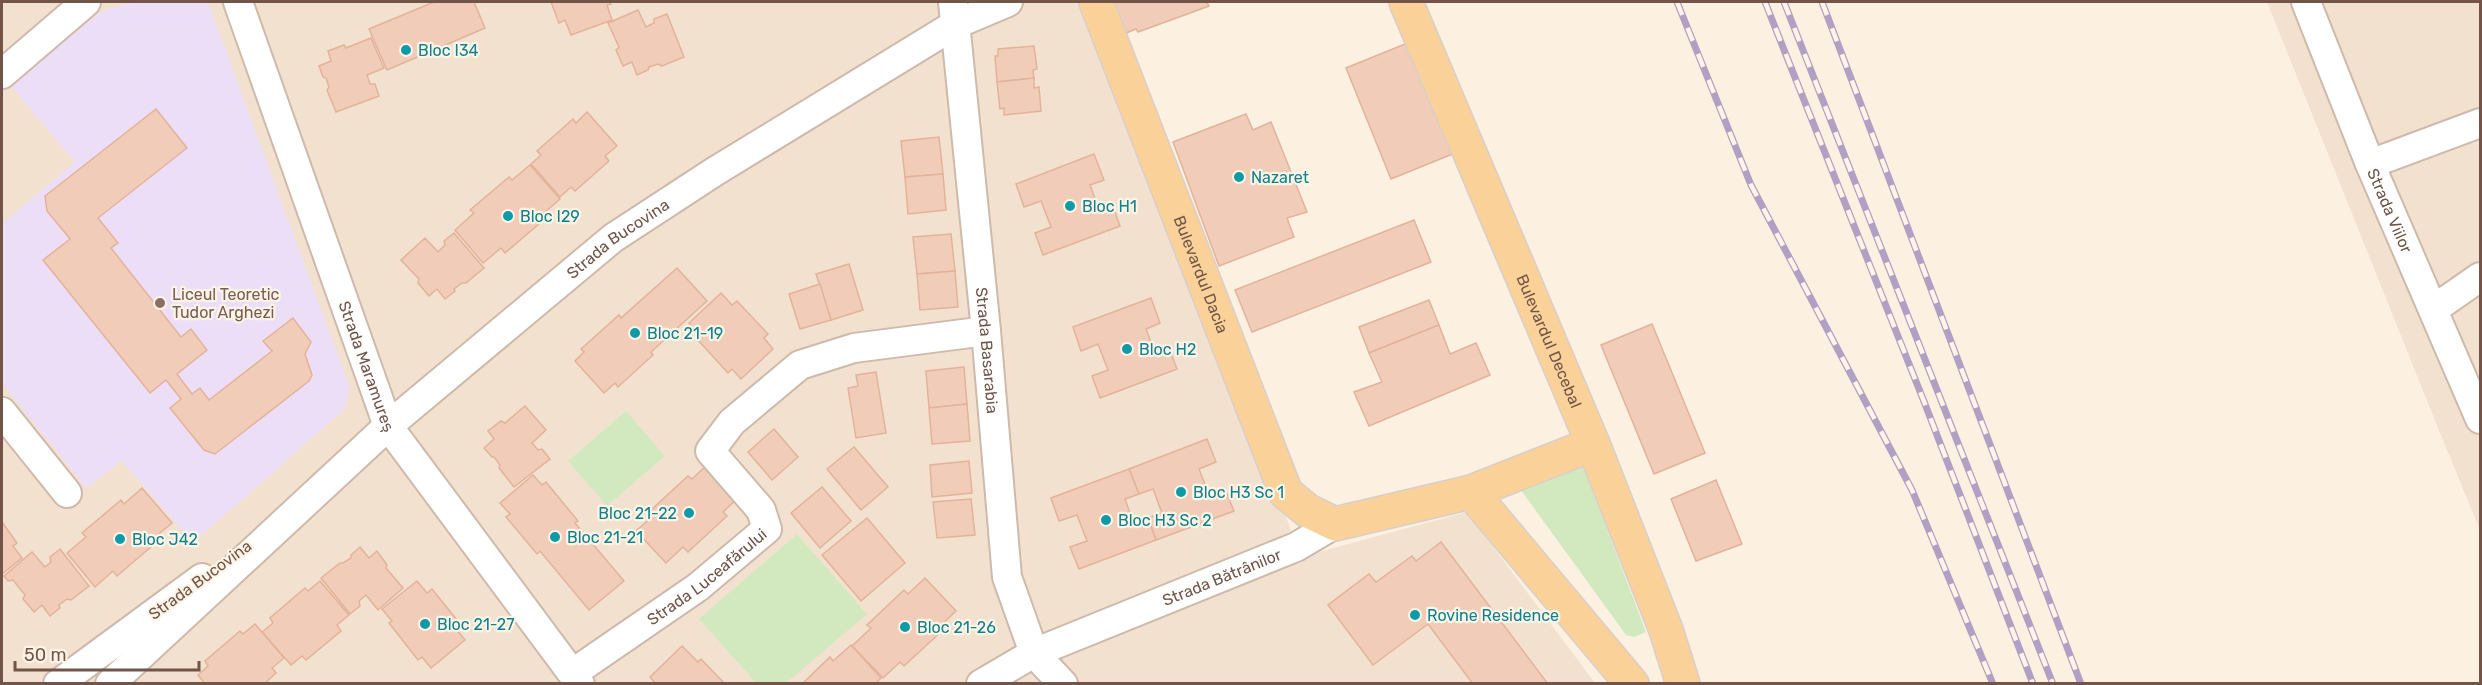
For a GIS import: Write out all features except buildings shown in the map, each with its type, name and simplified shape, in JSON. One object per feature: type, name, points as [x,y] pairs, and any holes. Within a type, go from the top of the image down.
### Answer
[{"type":"main road","name":"Bulevardul Dacia","points":[[1096,2],[1286,493],[1308,511],[1335,524]]},
{"type":"main road","name":"Bulevardul Decebal","points":[[1406,2],[1593,444],[1666,630],[1683,684]]},
{"type":"main road","name":"Strada Bătrânilor","points":[[1335,524],[1471,492],[1593,444]]},
{"type":"main road","points":[[1471,492],[1632,684]]},
{"type":"street","points":[[2,74],[86,2]]},
{"type":"street","name":"Strada Maramureș","points":[[238,2],[388,426],[576,678]]},
{"type":"street","name":"Strada Bucovina","points":[[110,684],[388,426],[613,238],[954,13],[1008,2]]},
{"type":"street","name":"Strada Viilor","points":[[2306,2],[2370,164],[2481,418]]},
{"type":"street","name":"Strada Basarabia","points":[[954,13],[986,331],[1007,577],[1034,653],[1064,684]]},
{"type":"street","points":[[2370,164],[2481,123]]},
{"type":"street","points":[[2433,309],[2481,277]]},
{"type":"street","name":"Strada Luceafărului","points":[[576,678],[698,587],[767,529],[761,510],[710,451],[732,422],[769,389],[800,364],[854,348],[986,331]]},
{"type":"street","points":[[2,412],[67,494]]},
{"type":"street","name":"Strada Bucovina","points":[[58,684],[312,497]]},
{"type":"street","name":"Strada Bătrânilor","points":[[981,684],[1034,653],[1296,547],[1335,524]]},
{"type":"shaded area","points":[[2,2],[1108,2],[1300,557],[1467,512],[1595,683],[2,683]]},
{"type":"shaded area","name":"Liceul Teoretic Tudor Arghezi","points":[[134,2],[208,2],[350,388],[345,409],[193,543],[122,461],[86,488],[2,383],[2,224],[75,162],[10,85],[102,11]]},
{"type":"shaded area","points":[[2267,2],[2480,2],[2480,530],[2440,433]]},
{"type":"green space","points":[[626,411],[665,456],[607,506],[568,461]]},
{"type":"green space","points":[[1582,463],[1646,632],[1634,637],[1626,635],[1518,486]]},
{"type":"green space","points":[[797,534],[867,614],[786,683],[756,683],[699,619]]},
{"type":"railway","points":[[1677,2],[1751,185],[1912,490],[1993,684]]},
{"type":"railway","points":[[1765,2],[1925,404],[2033,684]]},
{"type":"railway","points":[[1784,2],[2053,684]]},
{"type":"railway","points":[[1822,2],[2081,684]]},
{"type":"place","name":"Bloc I34","points":[[406,50]]},
{"type":"place","name":"Nazaret","points":[[1239,177]]},
{"type":"place","name":"Bloc H1","points":[[1070,206]]},
{"type":"place","name":"Bloc I29","points":[[508,216]]},
{"type":"place","name":"Liceul Teoretic Tudor Arghezi","points":[[160,303]]},
{"type":"place","name":"Bloc 21-19","points":[[635,333]]},
{"type":"place","name":"Bloc H2","points":[[1127,349]]},
{"type":"place","name":"Bloc H3 Sc 1","points":[[1181,492]]},
{"type":"place","name":"Bloc 21-22","points":[[689,513]]},
{"type":"place","name":"Bloc H3 Sc 2","points":[[1106,520]]},
{"type":"place","name":"Bloc 21-21","points":[[555,537]]},
{"type":"place","name":"Bloc J42","points":[[120,539]]},
{"type":"place","name":"Rovine Residence","points":[[1415,615]]},
{"type":"place","name":"Bloc 21-27","points":[[425,624]]},
{"type":"place","name":"Bloc 21-26","points":[[905,627]]}]
